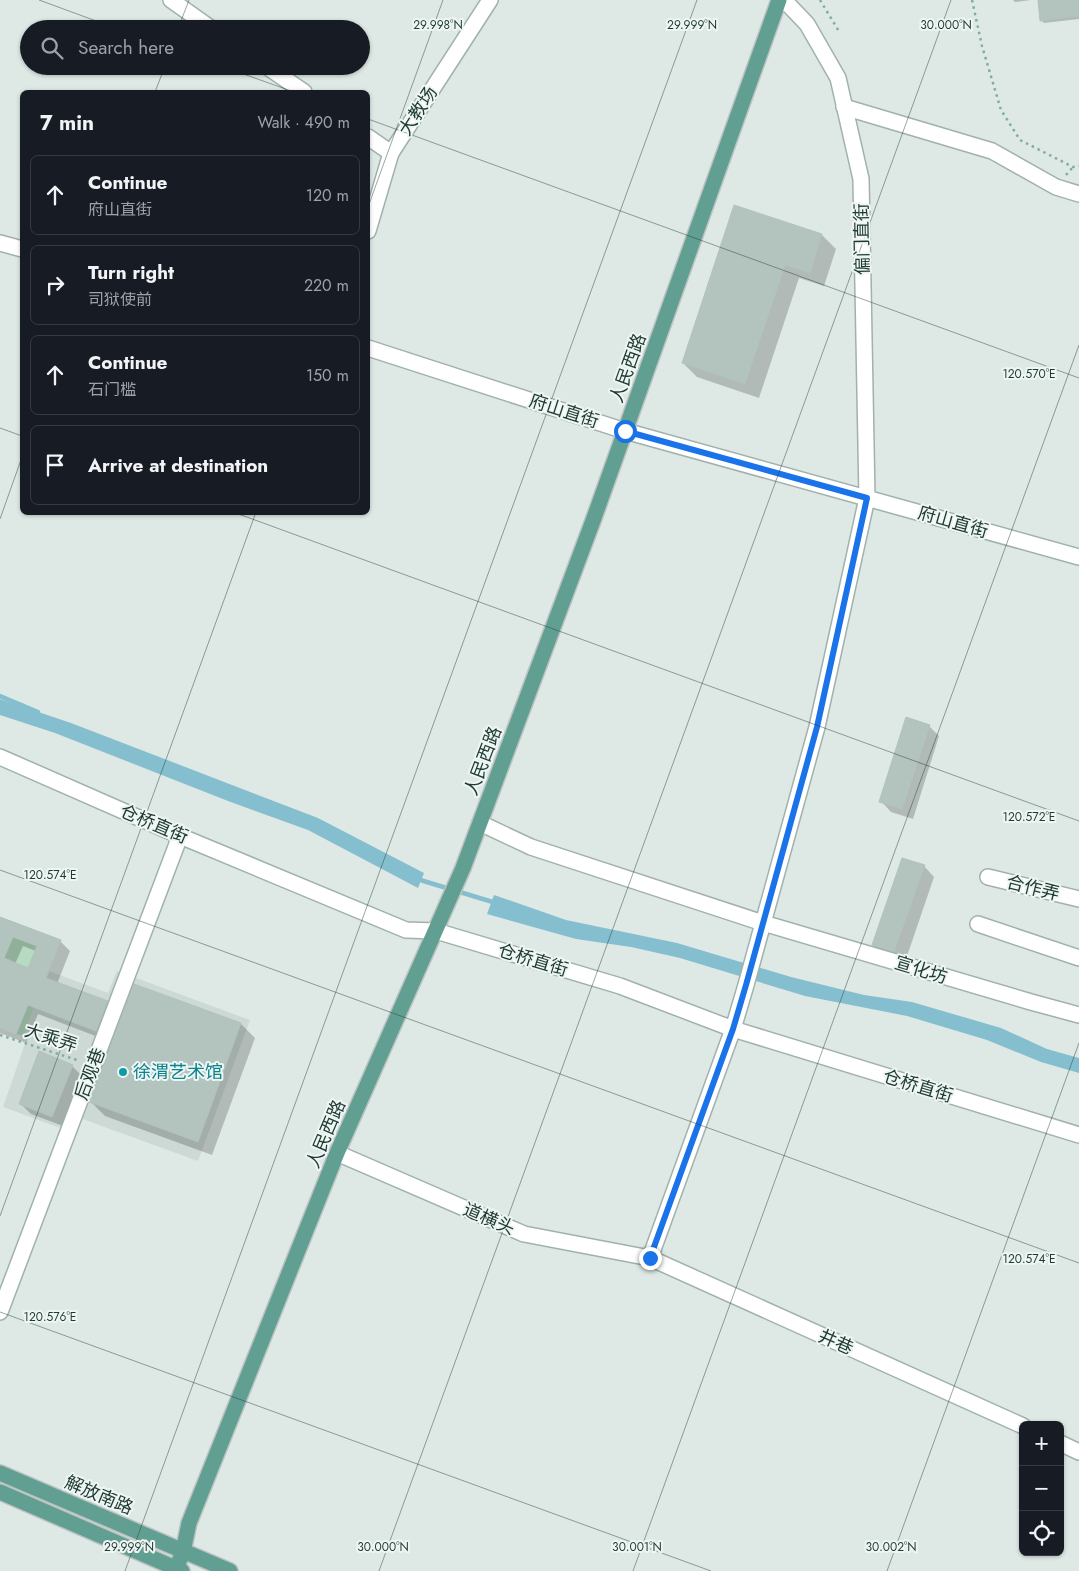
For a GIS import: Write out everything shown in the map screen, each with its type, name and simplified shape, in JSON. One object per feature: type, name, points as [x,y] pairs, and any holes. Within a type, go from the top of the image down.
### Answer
[{"type":"main road","name":"人民西路","points":[[188,1523],[337,1153],[463,868],[625,431],[778,0]]},
{"type":"main road","name":"解放南路","points":[[0,1473],[230,1571]]},
{"type":"main road","name":"解放南路","points":[[0,1492],[160,1567],[178,1570]]},
{"type":"main road","points":[[160,1567],[168,1546],[188,1523]]},
{"type":"main road","points":[[178,1570],[188,1523]]},
{"type":"street","points":[[171,0],[199,20]]},
{"type":"street","name":"大教场","points":[[370,224],[391,153],[490,0]]},
{"type":"street","name":"偏门直街","points":[[650,1258],[733,1029],[746,985],[817,727],[867,498],[861,179],[838,78],[807,24],[784,0]]},
{"type":"street","points":[[279,75],[301,90]]},
{"type":"street","points":[[844,107],[992,151],[1056,187],[1079,194]]},
{"type":"street","points":[[370,138],[391,153]]},
{"type":"street","points":[[0,243],[20,248]]},
{"type":"street","name":"府山直街","points":[[370,349],[625,431],[1079,557]]},
{"type":"street","name":"仓桥直街","points":[[0,757],[180,836],[406,930],[436,930],[620,986],[733,1029],[1079,1135]]},
{"type":"street","name":"宣化坊","points":[[480,823],[531,847],[763,923],[1079,1015]]},
{"type":"street","name":"后观巷","points":[[0,1312],[180,836]]},
{"type":"street","name":"合作弄","points":[[988,877],[1079,899]]},
{"type":"street","points":[[978,924],[1079,958]]},
{"type":"street","name":"道横头","points":[[337,1153],[524,1234],[650,1258]]},
{"type":"street","name":"井巷","points":[[650,1258],[1019,1424]]},
{"type":"street","points":[[1064,1445],[1079,1452]]},
{"type":"path","points":[[820,0],[840,33]]},
{"type":"path","points":[[972,0],[982,46],[1001,110],[1020,140],[1073,167],[1079,166]]},
{"type":"path","name":"大乘弄","points":[[0,1034],[94,1066]]},
{"type":"shaded area","name":"徐渭艺术馆","points":[[49,971],[108,993],[117,971],[250,1020],[198,1161],[80,1118],[74,1133],[3,1107],[27,1038],[23,1036]]},
{"type":"green space","points":[[0,917],[61,940],[23,1036],[0,1028]]},
{"type":"water","points":[[0,699],[71,723],[318,818],[424,873],[418,888],[308,830],[228,801],[55,733],[0,715]]},
{"type":"water","points":[[494,895],[566,920],[677,943],[791,977],[864,995],[912,1002],[1001,1028],[1047,1049],[1079,1058],[1079,1073],[1041,1062],[987,1040],[907,1016],[805,996],[680,958],[631,947],[576,939],[487,914]]},
{"type":"building","points":[[1038,0],[1079,0],[1079,16],[1040,21]]},
{"type":"building","points":[[734,205],[822,234],[810,273],[785,265],[745,384],[682,363]]},
{"type":"building","points":[[906,717],[930,725],[902,809],[879,802]]},
{"type":"building","points":[[902,858],[925,865],[894,952],[872,945]]},
{"type":"building","points":[[0,917],[61,940],[46,978],[108,1001],[96,1031],[28,1005],[16,1034],[0,1028]],"holes":[[[13,937],[37,946],[28,968],[4,958]]]},
{"type":"building","points":[[134,984],[241,1023],[198,1142],[89,1102]]},
{"type":"building","points":[[39,1051],[73,1065],[52,1117],[19,1104]]},
{"type":"waterway","points":[[0,696],[38,712]]},
{"type":"waterway","points":[[417,879],[496,903]]},
{"type":"place","name":"徐渭艺术馆","points":[[123,1072]]},
{"type":"route","points":[[625,431],[867,498],[817,727],[746,985],[733,1029],[650,1258]]}]
